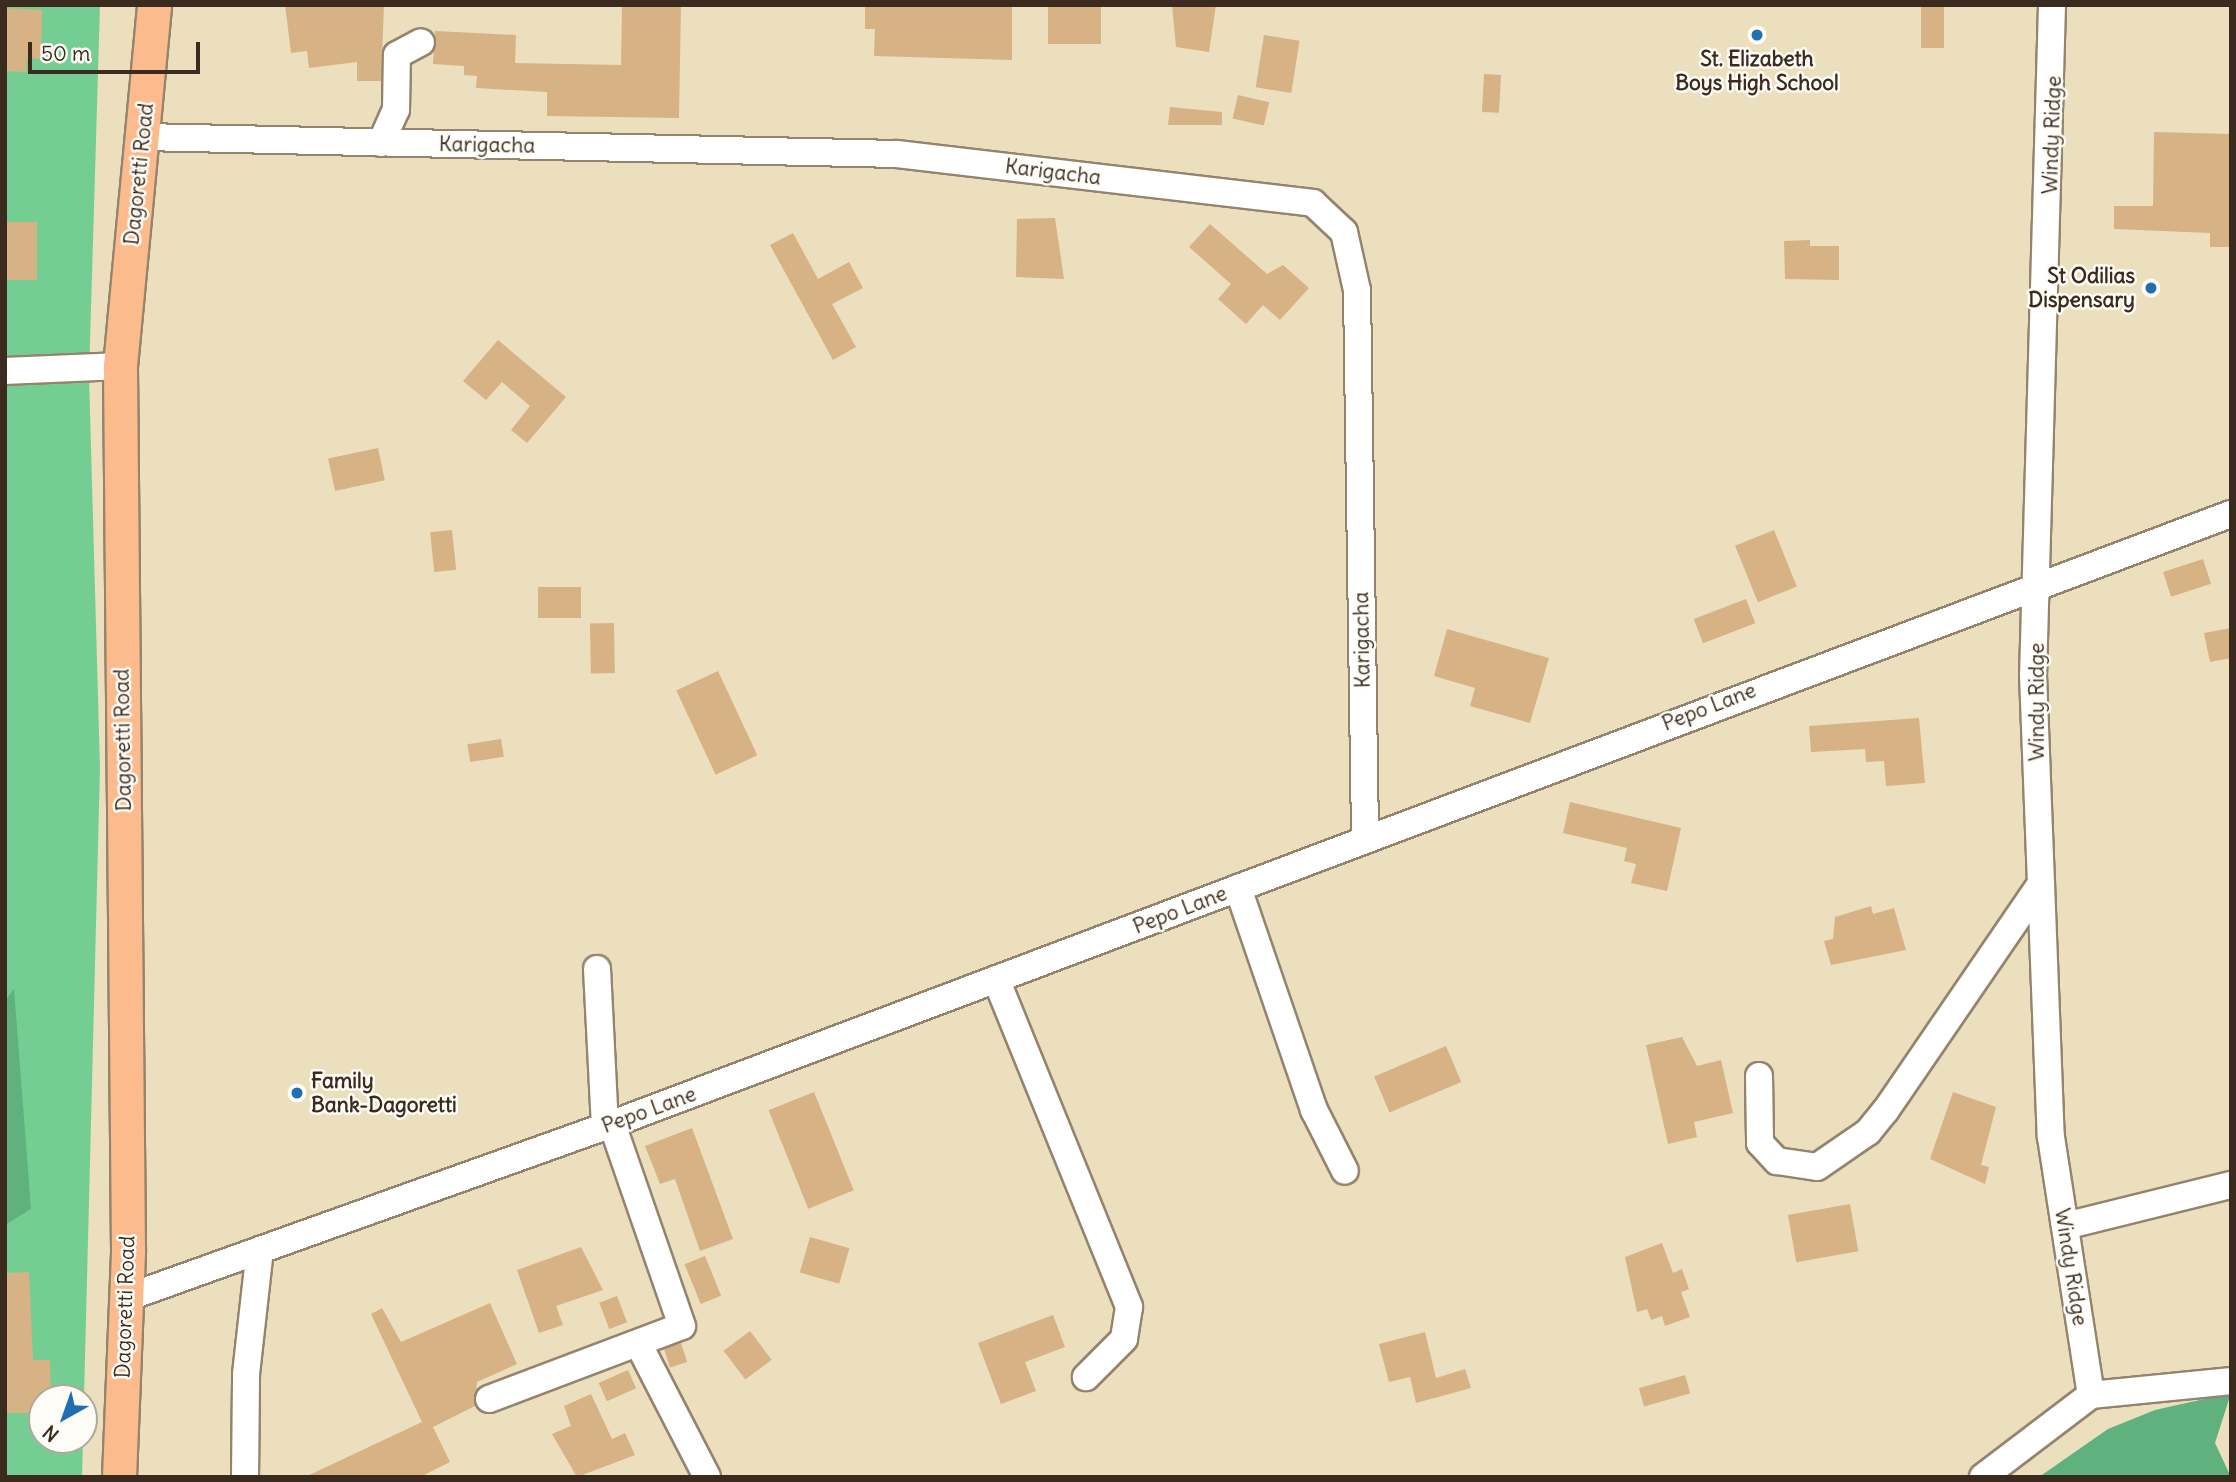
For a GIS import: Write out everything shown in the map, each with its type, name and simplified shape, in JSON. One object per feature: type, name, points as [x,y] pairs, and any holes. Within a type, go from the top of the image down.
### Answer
[{"type":"main road","name":"Dagoretti Road","points":[[119,1477],[126,1298],[120,366],[154,5]]},
{"type":"street","name":"Windy Ridge","points":[[2052,5],[2040,583],[2033,675],[2051,1137],[2091,1395]]},
{"type":"street","points":[[381,142],[396,110],[397,55],[421,42]]},
{"type":"street","name":"Karigacha","points":[[143,137],[897,154],[1313,203],[1344,232],[1357,290],[1365,836]]},
{"type":"street","points":[[5,372],[120,366]]},
{"type":"street","name":"Pepo Lane","points":[[126,1298],[608,1125],[1238,888],[1365,836],[2231,514]]},
{"type":"street","points":[[1759,1076],[1760,1143],[1777,1161],[1817,1167],[1868,1132],[1886,1110],[2041,884]]},
{"type":"street","points":[[1238,888],[1314,1110],[1345,1171]]},
{"type":"street","points":[[489,1399],[678,1331],[681,1317],[608,1125],[597,969]]},
{"type":"street","points":[[996,979],[1129,1307],[1124,1339],[1086,1377]]},
{"type":"street","points":[[2065,1226],[2231,1185]]},
{"type":"street","points":[[245,1477],[246,1374],[260,1250]]},
{"type":"street","points":[[639,1345],[708,1477]]},
{"type":"street","points":[[1983,1477],[2091,1395],[2231,1381]]},
{"type":"green space","points":[[5,5],[100,5],[89,376],[100,768],[84,1384],[28,1384],[28,1454],[83,1454],[82,1477],[5,1477]]},
{"type":"green space","points":[[14,989],[31,1209],[5,1225],[5,1001]]},
{"type":"green space","points":[[2231,1393],[2215,1443],[2231,1477],[2039,1477],[2108,1429],[2155,1410]]},
{"type":"building","points":[[285,5],[384,5],[381,81],[357,81],[357,62],[309,68],[307,51],[291,53]]},
{"type":"building","points":[[622,5],[681,5],[679,118],[547,116],[547,92],[476,88],[477,76],[464,75],[464,66],[433,64],[435,31],[516,35],[515,63],[621,65]]},
{"type":"building","points":[[865,5],[1012,5],[1012,60],[874,56],[875,29],[865,29]]},
{"type":"building","points":[[1048,5],[1101,5],[1101,44],[1048,44]]},
{"type":"building","points":[[1172,5],[1216,5],[1209,52],[1176,47]]},
{"type":"building","points":[[1921,5],[1944,5],[1944,48],[1921,48]]},
{"type":"building","points":[[5,8],[42,10],[41,59],[27,58],[26,72],[5,71]]},
{"type":"building","points":[[1264,35],[1300,41],[1291,93],[1256,87]]},
{"type":"building","points":[[1484,74],[1501,75],[1499,113],[1482,112]]},
{"type":"building","points":[[1238,95],[1269,102],[1264,126],[1233,118]]},
{"type":"building","points":[[1170,107],[1222,112],[1222,125],[1168,125]]},
{"type":"building","points":[[2154,132],[2231,134],[2231,247],[2210,247],[2210,233],[2114,229],[2114,206],[2153,206]]},
{"type":"building","points":[[1055,218],[1064,279],[1016,277],[1017,219]]},
{"type":"building","points":[[5,222],[37,222],[37,280],[5,280]]},
{"type":"building","points":[[1210,224],[1267,274],[1283,265],[1309,288],[1280,320],[1263,305],[1246,324],[1218,299],[1231,284],[1189,247]]},
{"type":"building","points":[[793,233],[818,279],[849,262],[863,288],[832,304],[856,347],[833,360],[770,245]]},
{"type":"building","points":[[1810,240],[1810,246],[1839,246],[1839,280],[1785,279],[1784,241]]},
{"type":"building","points":[[498,340],[566,397],[527,443],[511,430],[530,406],[502,382],[486,400],[463,381]]},
{"type":"building","points":[[378,448],[385,480],[335,491],[328,459]]},
{"type":"building","points":[[452,530],[456,570],[434,572],[430,532]]},
{"type":"building","points":[[1774,530],[1797,587],[1758,602],[1735,546]]},
{"type":"building","points":[[2203,559],[2211,584],[2171,597],[2163,572]]},
{"type":"building","points":[[538,587],[581,587],[581,618],[538,618]]},
{"type":"building","points":[[1746,599],[1755,623],[1703,643],[1694,619]]},
{"type":"building","points":[[590,623],[614,623],[615,673],[591,673]]},
{"type":"building","points":[[2231,628],[2231,658],[2210,662],[2204,633]]},
{"type":"building","points":[[1447,629],[1549,658],[1530,723],[1470,706],[1475,688],[1434,676]]},
{"type":"building","points":[[718,671],[757,755],[716,775],[676,690]]},
{"type":"building","points":[[1919,718],[1925,783],[1886,786],[1884,761],[1866,762],[1865,749],[1811,752],[1809,726]]},
{"type":"building","points":[[501,739],[504,757],[470,762],[467,744]]},
{"type":"building","points":[[1570,802],[1681,828],[1667,891],[1631,883],[1636,864],[1624,861],[1627,848],[1563,833]]},
{"type":"building","points":[[1871,906],[1873,914],[1894,908],[1906,950],[1831,965],[1824,941],[1833,939],[1835,917]]},
{"type":"building","points":[[1682,1037],[1697,1066],[1721,1060],[1733,1113],[1694,1122],[1697,1137],[1668,1144],[1646,1045]]},
{"type":"building","points":[[1446,1046],[1461,1082],[1389,1112],[1374,1076]]},
{"type":"building","points":[[814,1092],[854,1190],[808,1209],[769,1110]]},
{"type":"building","points":[[1953,1092],[1996,1107],[1981,1165],[1989,1167],[1985,1184],[1930,1159]]},
{"type":"building","points":[[692,1128],[733,1239],[700,1251],[675,1179],[660,1184],[645,1146]]},
{"type":"building","points":[[1850,1204],[1858,1251],[1796,1262],[1788,1215]]},
{"type":"building","points":[[810,1237],[849,1248],[839,1284],[800,1273]]},
{"type":"building","points":[[1662,1243],[1673,1273],[1682,1269],[1689,1289],[1681,1292],[1690,1317],[1665,1326],[1662,1316],[1651,1320],[1647,1309],[1637,1312],[1625,1257]]},
{"type":"building","points":[[581,1247],[603,1290],[556,1306],[563,1325],[539,1333],[517,1270]]},
{"type":"building","points":[[705,1256],[721,1296],[701,1304],[685,1264]]},
{"type":"building","points":[[29,1272],[33,1360],[50,1360],[51,1384],[28,1384],[28,1413],[5,1413],[5,1273]]},
{"type":"building","points":[[617,1296],[627,1322],[609,1329],[599,1303]]},
{"type":"building","points":[[490,1303],[517,1364],[477,1382],[475,1406],[433,1427],[450,1462],[420,1477],[305,1477],[422,1422],[371,1314],[382,1308],[401,1342]]},
{"type":"building","points":[[1053,1315],[1065,1347],[1025,1362],[1036,1391],[1001,1404],[978,1343]]},
{"type":"building","points":[[750,1331],[772,1360],[745,1380],[724,1351]]},
{"type":"building","points":[[1425,1332],[1436,1378],[1465,1369],[1471,1388],[1416,1403],[1410,1377],[1389,1382],[1379,1344]]},
{"type":"building","points":[[681,1343],[687,1362],[670,1368],[664,1349]]},
{"type":"building","points":[[628,1370],[636,1388],[607,1401],[599,1383]]},
{"type":"building","points":[[1685,1375],[1690,1393],[1644,1406],[1639,1388]]},
{"type":"building","points":[[591,1394],[612,1439],[625,1433],[635,1455],[577,1477],[552,1434],[571,1426],[564,1406]]},
{"type":"place","name":"St. Elizabeth Boys High School","points":[[1757,35]]},
{"type":"place","name":"St Odilias Dispensary","points":[[2151,288]]},
{"type":"place","name":"Family Bank-Dagoretti","points":[[297,1093]]}]
